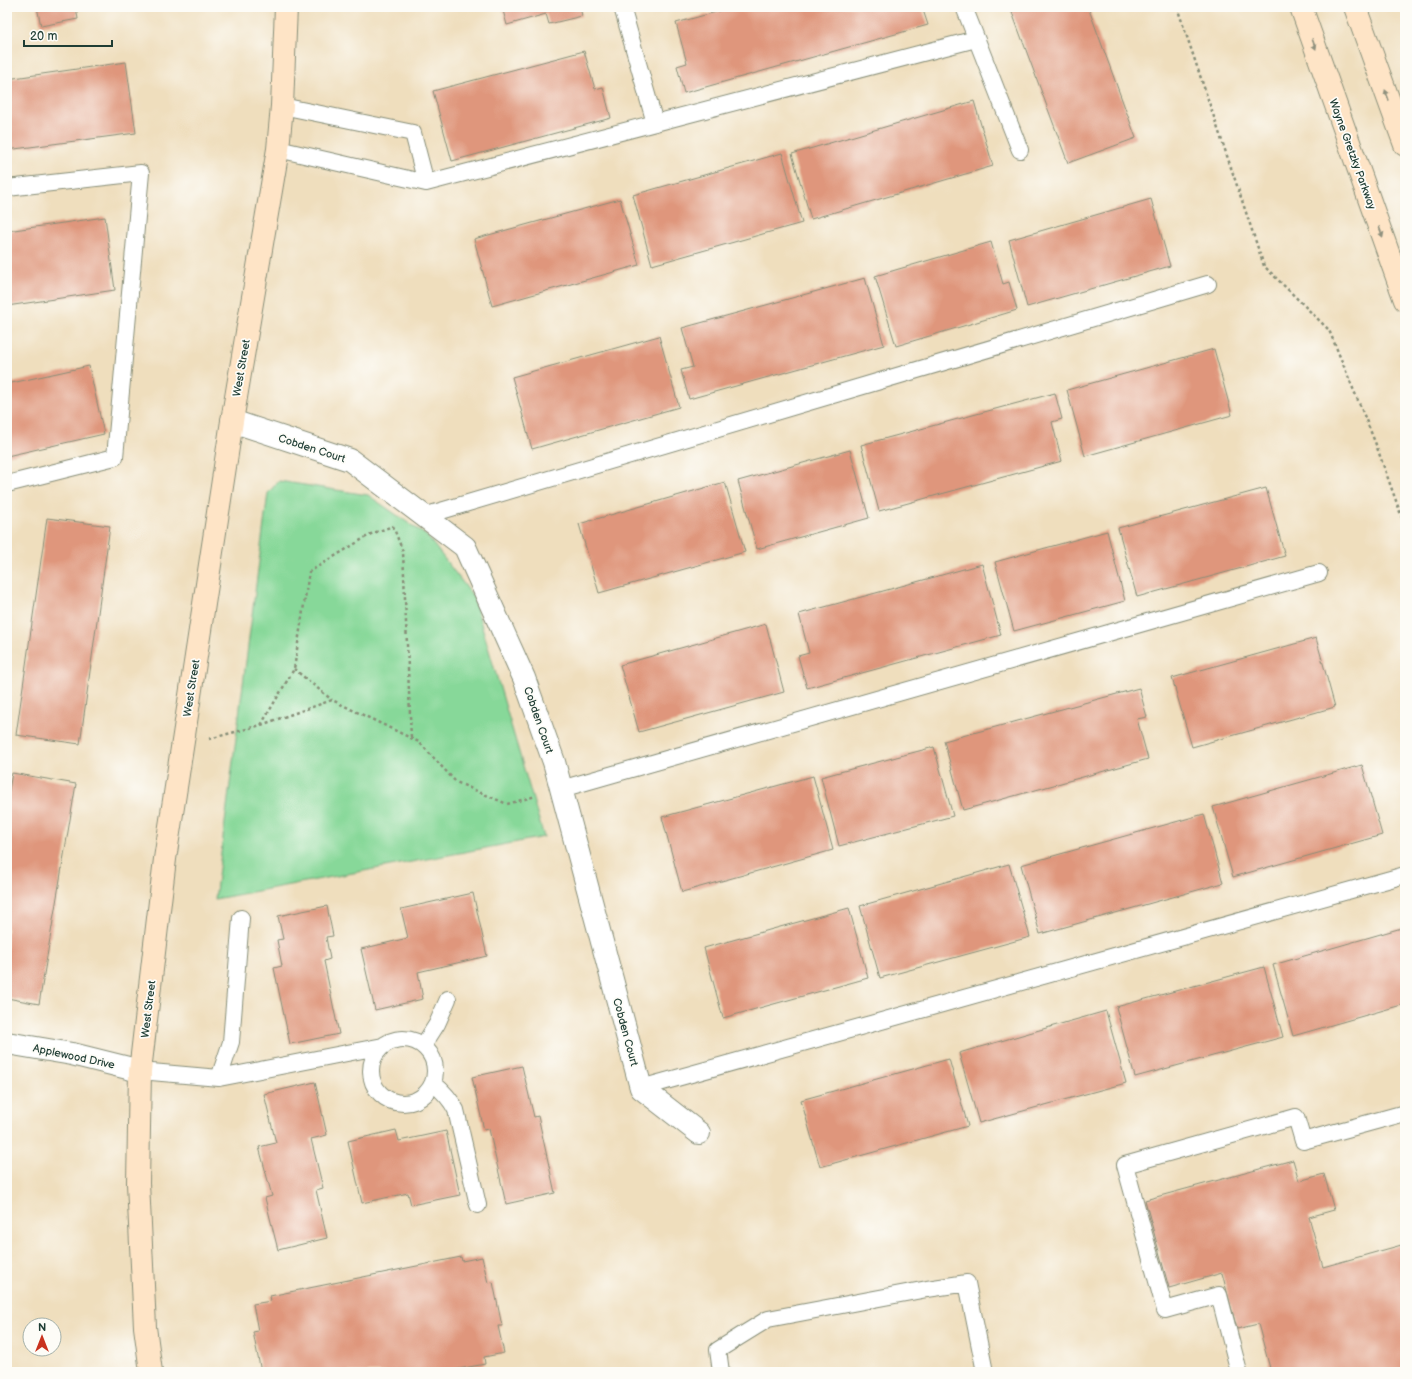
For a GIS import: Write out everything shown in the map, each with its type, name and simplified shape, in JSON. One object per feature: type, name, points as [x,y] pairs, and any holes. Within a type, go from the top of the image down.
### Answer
[{"type":"main road","name":"West Street","points":[[151,1372],[145,1327],[138,1183],[140,1071],[165,859],[232,421],[278,149],[282,106],[286,7]]},
{"type":"main road","name":"Wayne Gretzky Parkway","points":[[1301,7],[1405,300]]},
{"type":"main road","points":[[1355,7],[1405,145]]},
{"type":"street","name":"Cobden Court","points":[[232,421],[350,460],[465,547],[524,678],[554,762],[641,1088]]},
{"type":"street","name":"Applewood Drive","points":[[7,1043],[72,1054],[140,1071]]},
{"type":"street","points":[[641,1088],[699,1133]]},
{"type":"lane","points":[[622,7],[655,123]]},
{"type":"lane","points":[[964,7],[1020,150]]},
{"type":"lane","points":[[278,149],[426,183],[976,39]]},
{"type":"lane","points":[[282,106],[413,133],[426,183]]},
{"type":"lane","points":[[7,188],[141,174],[115,457],[7,484]]},
{"type":"lane","points":[[424,516],[1208,284]]},
{"type":"lane","points":[[561,789],[1319,573]]},
{"type":"lane","points":[[641,1088],[1405,875]]},
{"type":"lane","points":[[220,1078],[230,1042],[241,918]]},
{"type":"lane","points":[[423,1046],[448,999]]},
{"type":"lane","points":[[140,1071],[220,1078],[383,1046],[392,1041],[403,1039],[414,1040],[430,1053],[434,1063],[435,1073],[433,1083],[427,1092],[410,1102],[400,1103],[390,1100],[381,1094],[375,1086],[371,1075],[372,1065],[376,1054],[383,1046]]},
{"type":"lane","points":[[433,1083],[445,1092],[456,1110],[478,1205]]},
{"type":"lane","points":[[1240,1372],[1219,1295],[1165,1310],[1125,1165],[1296,1117],[1303,1140],[1405,1113]]},
{"type":"lane","points":[[720,1372],[718,1350],[768,1319],[927,1289],[967,1283],[985,1372]]},
{"type":"path","points":[[1177,7],[1264,266],[1329,330],[1375,442],[1405,526]]},
{"type":"path","points":[[261,725],[294,669],[309,572],[371,534],[424,516]]},
{"type":"path","points":[[393,526],[403,552],[410,738]]},
{"type":"path","points":[[294,669],[332,700],[419,742],[456,782],[507,804],[561,789]]},
{"type":"path","points":[[182,747],[261,725],[332,700]]},
{"type":"green space","points":[[279,481],[368,495],[427,536],[473,596],[544,837],[215,899],[268,493]]},
{"type":"building","points":[[37,7],[76,7],[78,19],[41,26]]},
{"type":"building","points":[[502,7],[580,7],[582,16],[549,24],[546,14],[507,25]]},
{"type":"building","points":[[734,7],[922,7],[928,25],[684,93],[677,66],[687,63],[676,23]]},
{"type":"building","points":[[1010,7],[1088,7],[1136,138],[1068,163]]},
{"type":"building","points":[[584,51],[595,89],[603,87],[611,118],[452,161],[433,91]]},
{"type":"building","points":[[126,62],[136,133],[7,150],[7,79]]},
{"type":"building","points":[[974,101],[993,166],[811,219],[792,154]]},
{"type":"building","points":[[782,153],[802,223],[652,265],[633,195]]},
{"type":"building","points":[[620,199],[639,265],[492,306],[474,239]]},
{"type":"building","points":[[1151,199],[1170,266],[1027,307],[1009,240]]},
{"type":"building","points":[[105,217],[115,290],[7,306],[7,231]]},
{"type":"building","points":[[991,242],[1003,284],[1009,282],[1017,310],[896,346],[875,276]]},
{"type":"building","points":[[865,278],[884,345],[689,399],[681,370],[693,367],[682,328]]},
{"type":"building","points":[[659,336],[679,407],[532,449],[512,377]]},
{"type":"building","points":[[1214,349],[1232,415],[1085,456],[1067,390]]},
{"type":"building","points":[[89,366],[104,434],[7,456],[7,384]]},
{"type":"building","points":[[1055,393],[1062,419],[1052,422],[1062,461],[879,511],[861,445]]},
{"type":"building","points":[[850,450],[869,518],[757,549],[738,481]]},
{"type":"building","points":[[725,482],[745,552],[599,593],[579,524]]},
{"type":"building","points":[[1266,488],[1285,556],[1137,597],[1118,528]]},
{"type":"building","points":[[47,518],[110,526],[80,744],[16,735]]},
{"type":"building","points":[[1107,531],[1125,601],[1014,631],[995,562]]},
{"type":"building","points":[[982,564],[1001,635],[807,688],[798,656],[809,653],[799,614]]},
{"type":"building","points":[[766,624],[784,692],[639,732],[620,665]]},
{"type":"building","points":[[1316,638],[1335,707],[1192,747],[1172,678]]},
{"type":"building","points":[[1139,688],[1147,717],[1137,719],[1148,759],[963,810],[944,741]]},
{"type":"building","points":[[934,747],[953,816],[839,846],[821,777]]},
{"type":"building","points":[[1362,765],[1382,835],[1233,877],[1213,807]]},
{"type":"building","points":[[12,773],[76,784],[39,1004],[7,998],[7,801]]},
{"type":"building","points":[[813,776],[833,850],[682,892],[662,817]]},
{"type":"building","points":[[1204,814],[1223,883],[1040,934],[1021,865]]},
{"type":"building","points":[[1009,864],[1030,937],[880,978],[860,906]]},
{"type":"building","points":[[473,893],[487,956],[418,972],[423,999],[375,1010],[361,949],[408,938],[401,909]]},
{"type":"building","points":[[327,906],[333,936],[326,937],[330,959],[324,961],[339,1034],[290,1044],[274,968],[282,966],[277,940],[283,939],[278,916]]},
{"type":"building","points":[[849,908],[868,978],[723,1018],[704,948]]},
{"type":"building","points":[[1405,927],[1405,1004],[1293,1036],[1273,965]]},
{"type":"building","points":[[1264,967],[1283,1037],[1135,1077],[1116,1007]]},
{"type":"building","points":[[1106,1011],[1126,1083],[979,1123],[959,1053]]},
{"type":"building","points":[[949,1059],[968,1126],[820,1167],[801,1100]]},
{"type":"building","points":[[522,1066],[534,1117],[538,1116],[555,1193],[506,1204],[489,1129],[484,1130],[472,1077]]},
{"type":"building","points":[[315,1082],[327,1135],[311,1139],[323,1188],[316,1190],[327,1238],[278,1250],[265,1198],[272,1196],[259,1147],[276,1143],[264,1094]]},
{"type":"building","points":[[396,1130],[399,1141],[446,1131],[460,1195],[411,1205],[408,1193],[362,1203],[348,1141]]},
{"type":"building","points":[[1293,1160],[1299,1181],[1324,1174],[1334,1210],[1309,1217],[1323,1267],[1405,1244],[1405,1372],[1271,1372],[1258,1324],[1237,1329],[1222,1273],[1169,1288],[1145,1200]]},
{"type":"building","points":[[461,1257],[462,1261],[482,1257],[488,1283],[493,1282],[502,1326],[498,1326],[504,1353],[484,1357],[485,1364],[443,1372],[261,1372],[253,1332],[258,1331],[253,1304],[271,1301],[270,1296]]}]
